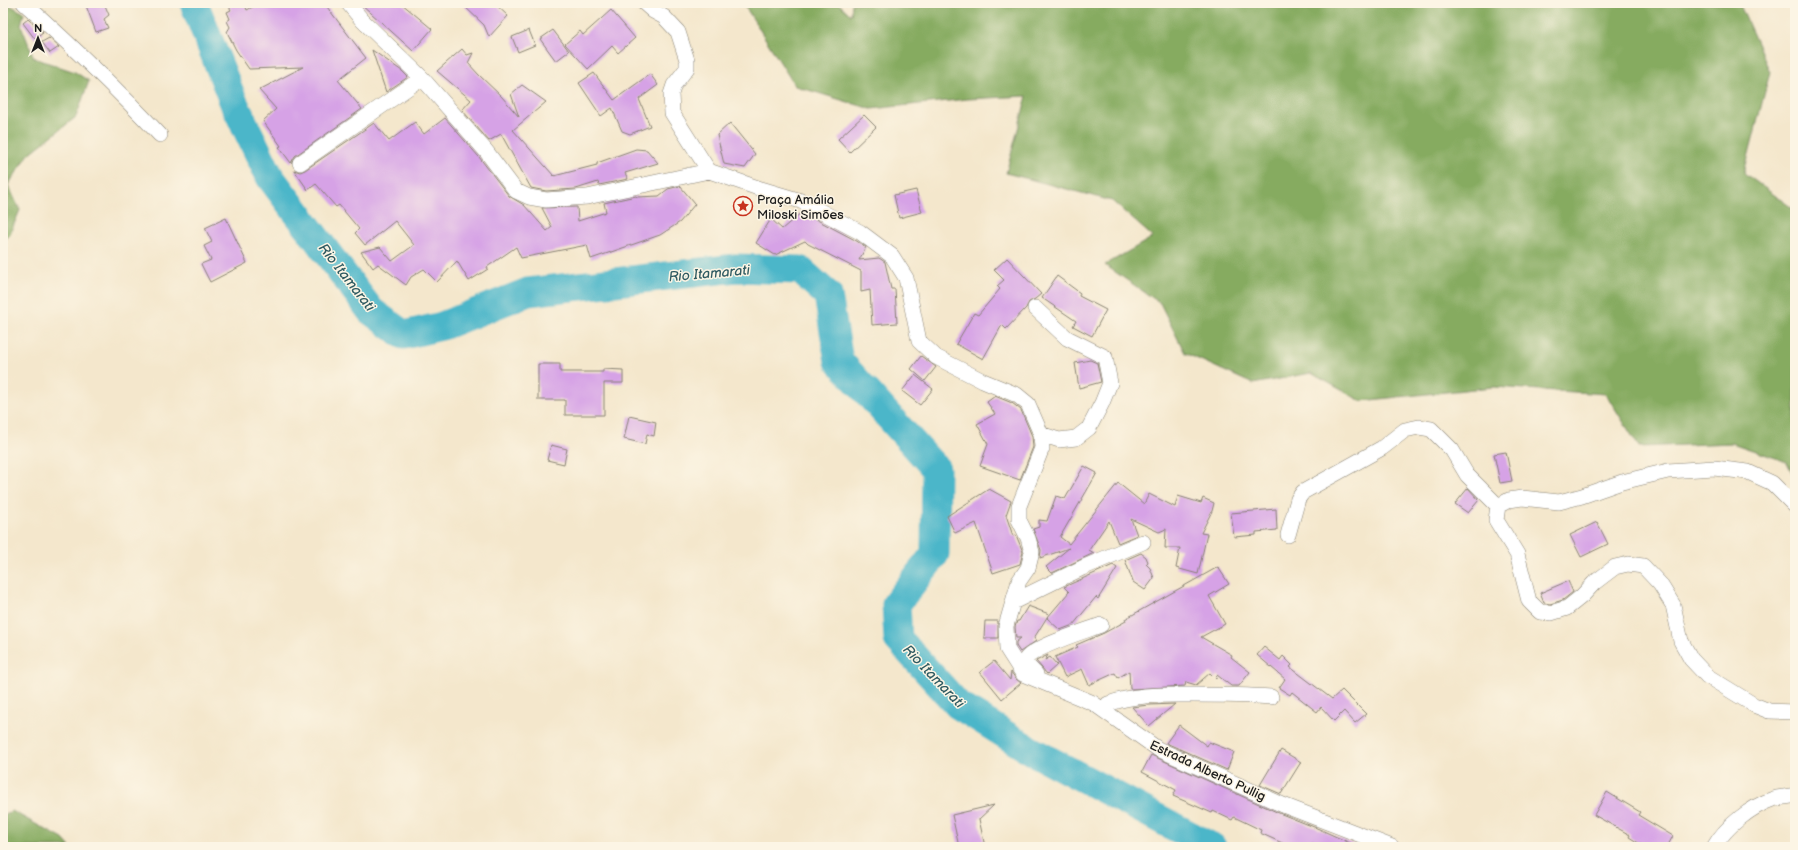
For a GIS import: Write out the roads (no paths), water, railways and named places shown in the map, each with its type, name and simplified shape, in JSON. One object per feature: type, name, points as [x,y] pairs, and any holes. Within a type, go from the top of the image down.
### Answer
[{"type":"street","points":[[24,3],[128,101],[160,135]]},
{"type":"street","points":[[348,3],[362,20],[422,78],[486,150],[516,191],[530,197],[546,200],[587,197],[709,171],[672,113],[671,94],[674,85],[688,68],[678,32],[664,17],[653,11],[644,3]]},
{"type":"street","points":[[300,164],[422,78]]},
{"type":"street","name":"Estrada Alberto Pullig","points":[[709,171],[801,201],[860,232],[892,256],[906,278],[919,341],[936,357],[983,381],[1017,395],[1028,404],[1041,434],[1042,448],[1019,506],[1019,520],[1028,538],[1032,552],[1028,568],[1019,581],[1006,626],[1007,649],[1023,674],[1093,703],[1158,749],[1283,805],[1392,847]]},
{"type":"street","points":[[1035,308],[1067,338],[1105,357],[1110,383],[1089,428],[1076,438],[1059,440],[1041,434]]},
{"type":"street","points":[[1288,535],[1298,498],[1303,492],[1382,448],[1405,430],[1419,427],[1431,429],[1452,450],[1467,475],[1498,506]]},
{"type":"street","points":[[1498,506],[1509,500],[1522,498],[1559,502],[1582,496],[1622,482],[1668,471],[1714,468],[1748,472],[1772,484],[1795,506]]},
{"type":"street","points":[[1498,506],[1496,520],[1517,554],[1529,601],[1540,612],[1551,613],[1567,608],[1582,596],[1594,583],[1615,567],[1628,564],[1643,566],[1660,584],[1673,605],[1681,641],[1691,659],[1707,676],[1754,705],[1769,711],[1795,712]]},
{"type":"street","points":[[1012,602],[1082,568],[1143,542]]},
{"type":"street","points":[[1101,625],[1039,649],[1028,655],[1026,659],[1027,665],[1033,672],[1084,696],[1108,704],[1120,710],[1149,736],[1158,749]]},
{"type":"street","points":[[1108,704],[1120,700],[1148,695],[1212,694],[1271,697]]},
{"type":"street","points":[[1714,847],[1718,839],[1748,811],[1774,799],[1795,796]]},
{"type":"waterway","name":"Rio Itamarati","points":[[194,3],[234,103],[270,177],[371,311],[404,335],[442,326],[528,292],[736,268],[800,270],[828,295],[839,361],[936,469],[935,554],[896,604],[898,639],[958,705],[1030,750],[1212,847]]},
{"type":"place","name":"Praça Amália Miloski Simões","points":[[743,206]]}]
